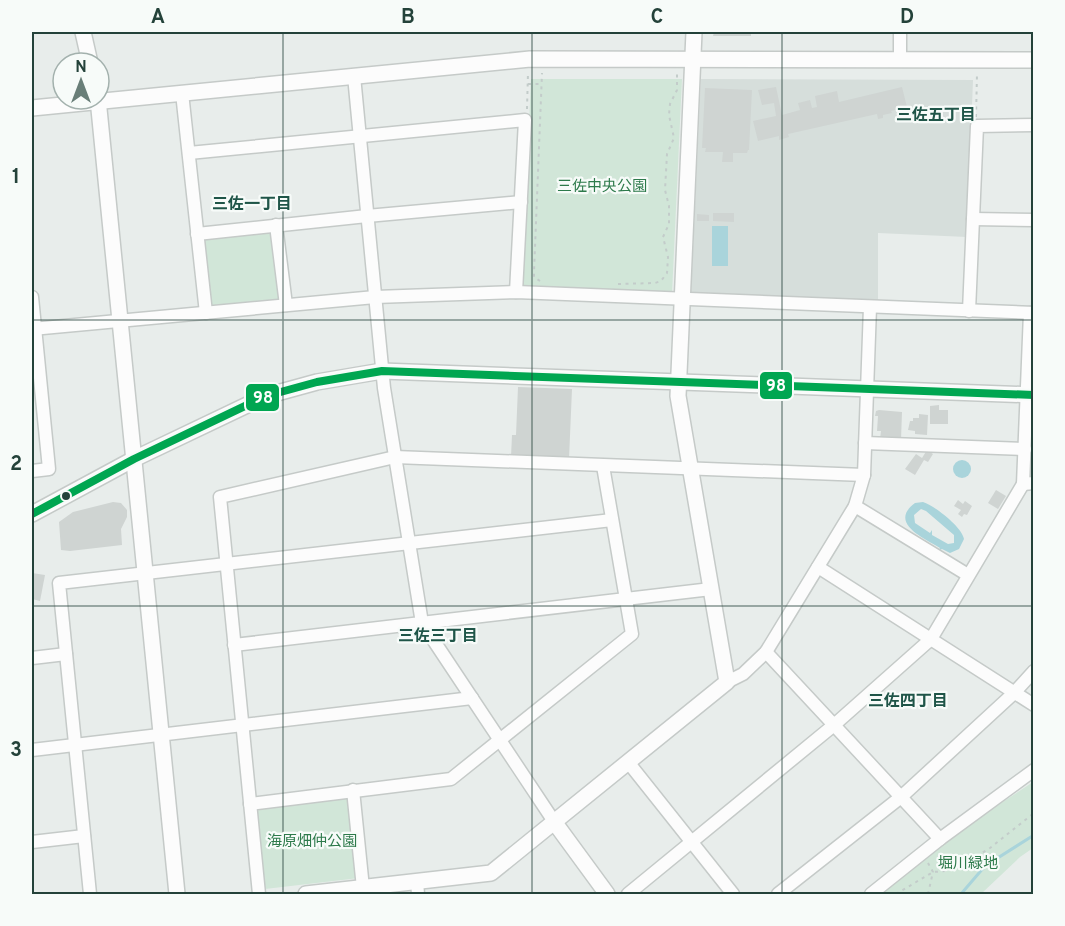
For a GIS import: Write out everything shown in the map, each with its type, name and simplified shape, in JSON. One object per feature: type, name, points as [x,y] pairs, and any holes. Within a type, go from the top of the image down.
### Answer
[{"type":"street","points":[[83,32],[87,51]]},
{"type":"street","points":[[694,32],[678,396],[727,682]]},
{"type":"street","points":[[900,32],[900,60]]},
{"type":"street","points":[[111,99],[530,59],[1034,60]]},
{"type":"street","points":[[354,76],[382,372],[422,623],[555,823],[608,894]]},
{"type":"street","points":[[182,93],[206,313]]},
{"type":"street","points":[[32,108],[51,106]]},
{"type":"street","points":[[99,111],[177,894]]},
{"type":"street","points":[[189,153],[525,120],[516,292]]},
{"type":"street","points":[[969,311],[977,126],[1034,125]]},
{"type":"street","points":[[197,234],[521,202]]},
{"type":"street","points":[[973,219],[1034,220]]},
{"type":"street","points":[[276,225],[286,306]]},
{"type":"street","points":[[33,329],[375,297],[516,292],[1032,313],[1030,395],[1025,449],[1028,484],[968,576],[931,639],[834,725],[628,894]]},
{"type":"street","points":[[32,297],[37,400],[49,469],[32,471]]},
{"type":"street","points":[[306,894],[363,888],[418,888],[491,873],[727,682],[743,674],[766,652],[855,506],[864,475],[870,307]]},
{"type":"street","points":[[32,514],[134,459],[266,396],[317,381],[382,372],[1030,395]]},
{"type":"street","points":[[865,443],[1025,449]]},
{"type":"street","points":[[259,894],[220,497],[395,457],[864,475]]},
{"type":"street","points":[[250,804],[452,779],[632,634],[603,466]]},
{"type":"street","points":[[855,506],[968,576]]},
{"type":"street","points":[[90,894],[59,583],[612,519]]},
{"type":"street","points":[[818,567],[1034,705]]},
{"type":"street","points":[[234,645],[711,589]]},
{"type":"street","points":[[766,652],[940,839]]},
{"type":"street","points":[[32,658],[66,654]]},
{"type":"street","points":[[778,894],[901,797],[1014,693],[1034,670]]},
{"type":"street","points":[[32,750],[472,698]]},
{"type":"street","points":[[628,762],[733,894]]},
{"type":"street","points":[[871,894],[940,839],[1034,770]]},
{"type":"street","points":[[352,790],[363,888]]},
{"type":"street","points":[[32,842],[84,836]]},
{"type":"path","points":[[525,120],[528,73]]},
{"type":"path","points":[[540,281],[534,277],[534,272],[542,73]]},
{"type":"path","points":[[611,285],[630,282],[655,283],[666,276],[668,257],[663,237],[669,224],[669,206],[665,190],[668,174],[667,154],[674,138],[669,107],[677,90],[677,73]]},
{"type":"path","points":[[977,74],[975,120],[977,126]]},
{"type":"path","points":[[528,84],[542,84]]},
{"type":"path","points":[[897,894],[933,872],[947,871],[972,859],[990,848],[1034,813]]},
{"type":"path","points":[[925,858],[933,872],[928,894]]},
{"type":"shaded area","points":[[701,79],[973,80],[967,237],[878,233],[878,302],[691,295]]},
{"type":"green space","name":"三佐中央公園","points":[[531,79],[682,79],[672,294],[525,288],[522,284]]},
{"type":"green space","points":[[270,230],[274,234],[280,297],[277,301],[212,308],[208,303],[202,240],[206,236]]},
{"type":"green space","name":"堀川緑地","points":[[1033,782],[1033,848],[1020,857],[981,894],[876,894],[989,811]]},
{"type":"green space","name":"海原畑仲公園","points":[[346,797],[349,800],[359,878],[265,889],[257,812],[262,807]]},
{"type":"water","points":[[712,226],[728,226],[728,266],[712,266]]},
{"type":"water","points":[[962,460],[968,463],[971,469],[968,475],[962,478],[956,475],[953,469],[956,463]]},
{"type":"water","points":[[915,503],[928,504],[953,523],[964,539],[959,549],[950,553],[942,549],[938,551],[940,548],[911,529],[905,517]],"holes":[[[921,509],[954,535],[954,543],[948,544],[932,535],[932,530],[930,533],[915,523],[914,515]]]},
{"type":"building","points":[[714,32],[751,32],[751,36],[713,36]]},
{"type":"building","points":[[776,87],[782,115],[800,110],[798,103],[810,100],[812,108],[817,107],[815,96],[837,91],[839,102],[902,87],[907,107],[891,111],[892,113],[883,115],[883,118],[878,119],[877,114],[788,134],[789,137],[779,140],[779,136],[758,141],[753,121],[776,116],[774,103],[762,105],[758,90]]},
{"type":"building","points":[[705,88],[752,90],[749,150],[747,153],[733,153],[733,162],[722,162],[723,152],[705,152],[706,148],[702,148]]},
{"type":"building","points":[[713,213],[734,213],[734,222],[713,221]]},
{"type":"building","points":[[697,214],[709,215],[709,221],[697,221]]},
{"type":"building","points":[[518,387],[572,389],[569,459],[511,457],[512,435],[516,435]]},
{"type":"building","points":[[939,405],[939,410],[948,410],[948,424],[930,424],[930,406]]},
{"type":"building","points":[[876,411],[902,412],[901,440],[880,439],[881,431],[877,431],[878,416],[875,416]]},
{"type":"building","points":[[919,414],[928,415],[927,435],[915,434],[915,431],[908,430],[910,421],[913,421],[913,418],[919,418]]},
{"type":"building","points":[[927,450],[933,454],[928,462],[924,460],[915,475],[905,469],[916,454],[922,458]]},
{"type":"building","points":[[996,490],[1006,496],[998,509],[988,503]]},
{"type":"building","points":[[958,500],[963,504],[965,501],[972,506],[967,515],[964,514],[962,517],[958,514],[961,510],[954,506]]},
{"type":"building","points":[[113,502],[121,503],[127,510],[127,517],[121,529],[122,545],[61,550],[59,522],[73,512]]},
{"type":"building","points":[[32,573],[45,575],[40,601],[32,599]]},
{"type":"waterway","points":[[961,894],[985,866],[1034,835]]},
{"type":"transit line","name":"98","points":[[32,514],[134,459],[266,396],[317,382],[382,371],[1034,395]]},
{"type":"district","name":"三佐五丁目","points":[[936,116]]},
{"type":"district","name":"三佐一丁目","points":[[252,205]]},
{"type":"district","name":"三佐三丁目","points":[[438,637]]},
{"type":"district","name":"三佐四丁目","points":[[908,702]]}]
